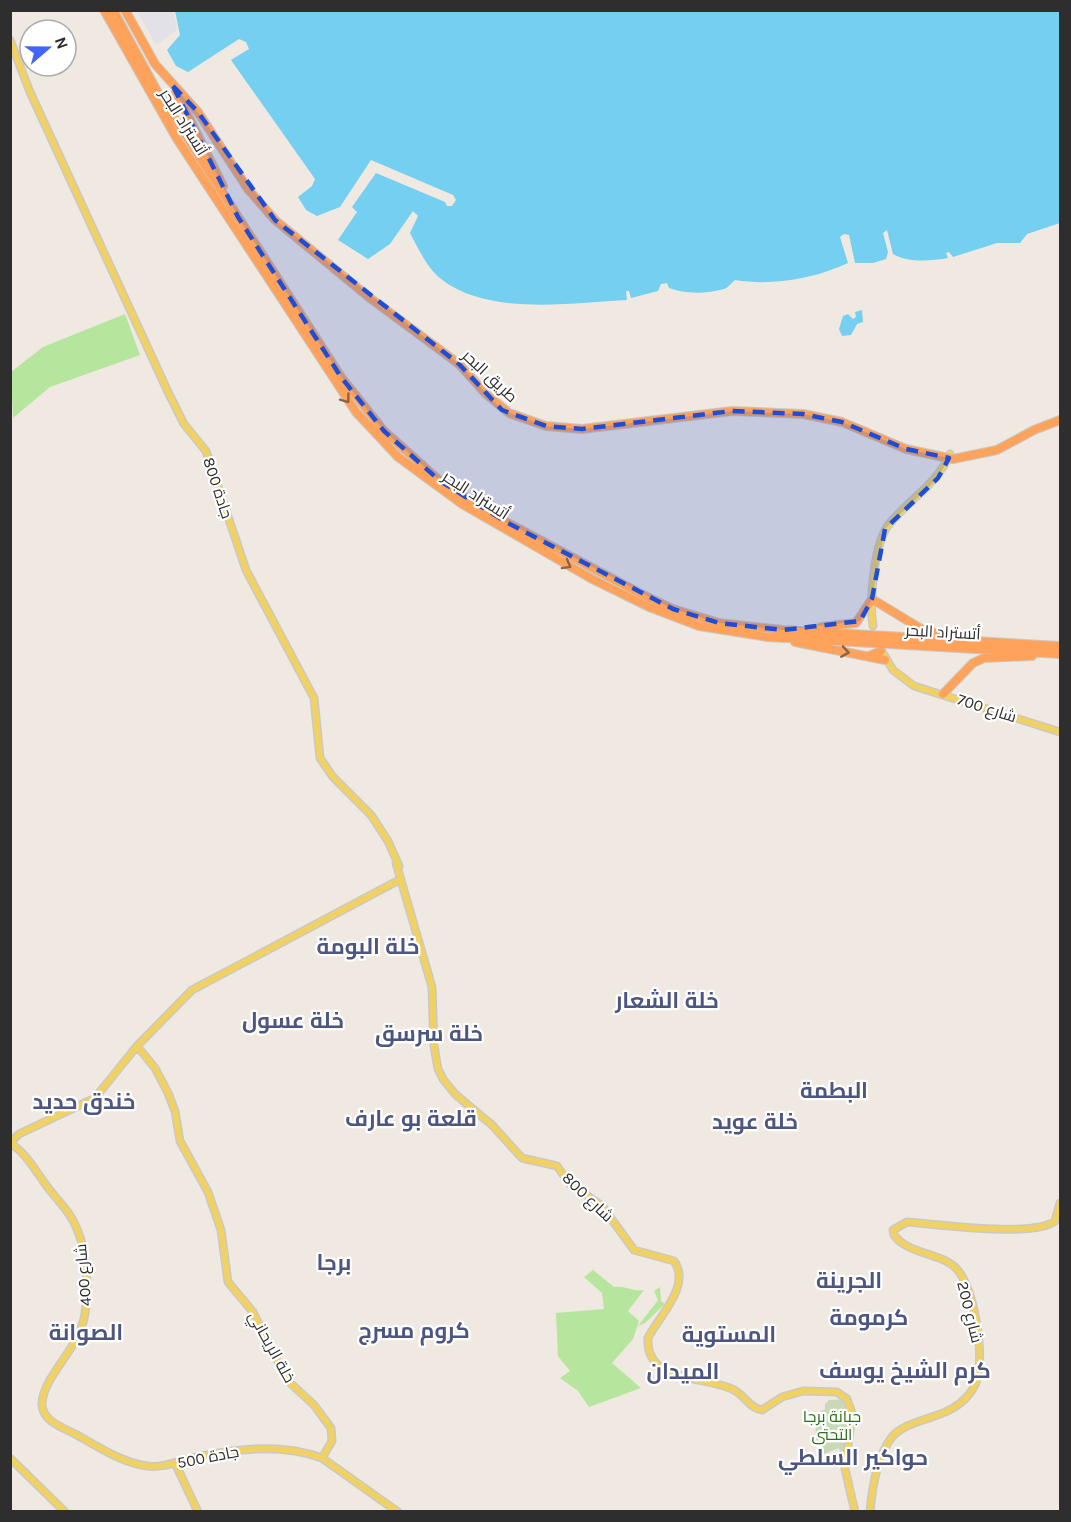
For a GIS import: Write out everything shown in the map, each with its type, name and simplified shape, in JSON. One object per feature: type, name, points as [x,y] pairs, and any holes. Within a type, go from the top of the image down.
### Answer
[{"type":"highway","name":"أتستراد البحر","points":[[104,10],[177,140],[335,384],[384,444],[462,504],[592,579],[649,607],[699,626],[767,637],[1060,654]]},
{"type":"highway","name":"أتستراد البحر","points":[[113,10],[157,91],[341,377],[368,413],[410,456],[441,481],[506,522],[672,609],[719,623],[1060,646]]},
{"type":"highway","name":"طريق البحر","points":[[125,10],[154,64],[198,112],[248,189],[275,220],[379,304],[459,364],[492,400],[509,413],[546,426],[582,429],[732,411],[803,414],[842,422],[906,448],[950,458],[996,447],[1060,419]]},
{"type":"highway","points":[[173,86],[238,217]]},
{"type":"highway","points":[[798,630],[851,626],[860,621],[872,599],[923,630],[966,640]]},
{"type":"highway","points":[[860,621],[872,622]]},
{"type":"highway","points":[[767,637],[885,660]]},
{"type":"highway","points":[[869,656],[880,649]]},
{"type":"highway","points":[[943,694],[974,663],[984,658],[1049,653]]},
{"type":"main road","name":"جادة 800","points":[[10,39],[30,92],[177,410],[206,451],[246,570],[305,677],[314,698],[320,759],[333,777],[371,815],[388,841],[396,863]]},
{"type":"main road","points":[[872,622],[872,599],[885,529],[938,478],[950,458]]},
{"type":"main road","points":[[880,649],[885,660]]},
{"type":"main road","name":"شارع 700","points":[[885,660],[901,678],[914,686],[1060,732]]},
{"type":"main road","name":"شارع 800","points":[[396,863],[410,899],[408,904],[433,990],[435,1057],[449,1088],[492,1125],[522,1158],[557,1166],[569,1183],[602,1206],[634,1250],[674,1261],[678,1271],[675,1296],[648,1338],[651,1357],[659,1365],[675,1374],[730,1388],[741,1393],[758,1410],[762,1410],[782,1397],[802,1391],[830,1390],[842,1394],[852,1413],[845,1469],[855,1512]]},
{"type":"main road","points":[[10,1143],[19,1134],[95,1098],[137,1046],[192,990],[402,881]]},
{"type":"main road","name":"خلة الريحاني","points":[[137,1046],[155,1068],[168,1093],[175,1111],[180,1140],[207,1191],[221,1230],[228,1282],[253,1312],[287,1380],[314,1405],[331,1428],[332,1441],[322,1458]]},
{"type":"main road","name":"شارع 400","points":[[10,1143],[20,1150],[73,1221],[83,1254],[86,1317],[79,1335],[49,1386]]},
{"type":"main road","name":"شارع 200","points":[[870,1512],[878,1467],[891,1438],[901,1430],[935,1418],[959,1404],[975,1384],[979,1364],[974,1317],[967,1286],[960,1273],[949,1262],[903,1244],[894,1235],[893,1230],[907,1222],[1015,1230],[1041,1227],[1055,1221],[1060,1203]]},
{"type":"main road","name":"جادة 500","points":[[49,1386],[42,1404],[44,1413],[54,1422],[135,1464],[156,1466],[234,1450],[299,1451],[322,1458],[398,1512]]},
{"type":"main road","points":[[10,1458],[65,1512]]},
{"type":"main road","points":[[175,1463],[198,1512]]},
{"type":"highlighted area","points":[[173,86],[198,112],[275,220],[459,364],[502,410],[546,426],[582,429],[732,411],[803,414],[842,422],[906,449],[949,458],[938,478],[885,529],[872,599],[860,621],[783,630],[719,623],[673,609],[506,522],[440,481],[384,431],[341,377],[238,217]]},
{"type":"shaded area","points":[[137,11],[174,11],[177,30],[156,45]]},
{"type":"green space","points":[[125,314],[140,355],[50,387],[13,418],[11,372],[43,347]]},
{"type":"green space","points":[[593,1270],[614,1287],[644,1290],[628,1311],[639,1321],[633,1339],[612,1363],[641,1388],[589,1407],[578,1391],[560,1378],[570,1371],[558,1356],[556,1313],[604,1309],[602,1293],[584,1277]]},
{"type":"green space","points":[[660,1287],[661,1301],[665,1304],[645,1323],[638,1326],[658,1300],[654,1291]]},
{"type":"green space","name":"جبانة برجا التحتى","points":[[844,1399],[850,1408],[844,1451],[840,1452],[839,1448],[824,1454],[821,1439],[815,1441],[817,1413],[825,1409],[825,1404],[829,1400]]},
{"type":"water","points":[[175,11],[1060,11],[1060,223],[1027,234],[1020,243],[997,243],[953,257],[949,252],[946,253],[948,258],[927,260],[906,259],[893,254],[887,230],[883,233],[888,252],[886,259],[873,263],[855,263],[849,235],[844,234],[840,237],[848,263],[835,269],[793,280],[749,282],[735,280],[725,288],[710,292],[682,291],[669,288],[667,283],[661,284],[658,291],[631,298],[629,291],[626,291],[627,300],[531,304],[506,303],[482,298],[460,291],[441,279],[431,269],[410,233],[418,216],[413,211],[390,244],[368,259],[338,240],[357,212],[352,207],[376,173],[445,202],[447,206],[452,206],[456,200],[453,195],[371,160],[340,207],[317,216],[306,210],[298,197],[312,186],[315,179],[231,60],[249,49],[246,42],[239,39],[188,72],[176,66],[167,50],[180,35]]},
{"type":"water","points":[[862,310],[863,322],[857,324],[851,335],[842,336],[839,329],[843,316],[848,314],[853,319],[856,317],[855,312]]},
{"type":"district","name":"خلة البومة","points":[[368,947]]},
{"type":"district","name":"خلة الشعار","points":[[667,1001]]},
{"type":"district","name":"خلة عسول","points":[[293,1021]]},
{"type":"district","name":"خلة سرسق","points":[[429,1034]]},
{"type":"district","name":"البطمة","points":[[834,1091]]},
{"type":"district","name":"خندق حديد","points":[[84,1102]]},
{"type":"district","name":"قلعة بو عارف","points":[[411,1119]]},
{"type":"district","name":"خلة عويد","points":[[755,1122]]},
{"type":"district","name":"برجا","points":[[334,1263]]},
{"type":"district","name":"الجرينة","points":[[849,1281]]},
{"type":"district","name":"كرمومة","points":[[869,1318]]},
{"type":"district","name":"كروم مسرج","points":[[414,1331]]},
{"type":"district","name":"الصوانة","points":[[86,1333]]},
{"type":"district","name":"المستوية","points":[[729,1335]]},
{"type":"district","name":"كرم الشيخ يوسف","points":[[905,1371]]},
{"type":"district","name":"الميدان","points":[[683,1372]]},
{"type":"district","name":"حواكير السلطي","points":[[853,1458]]}]
